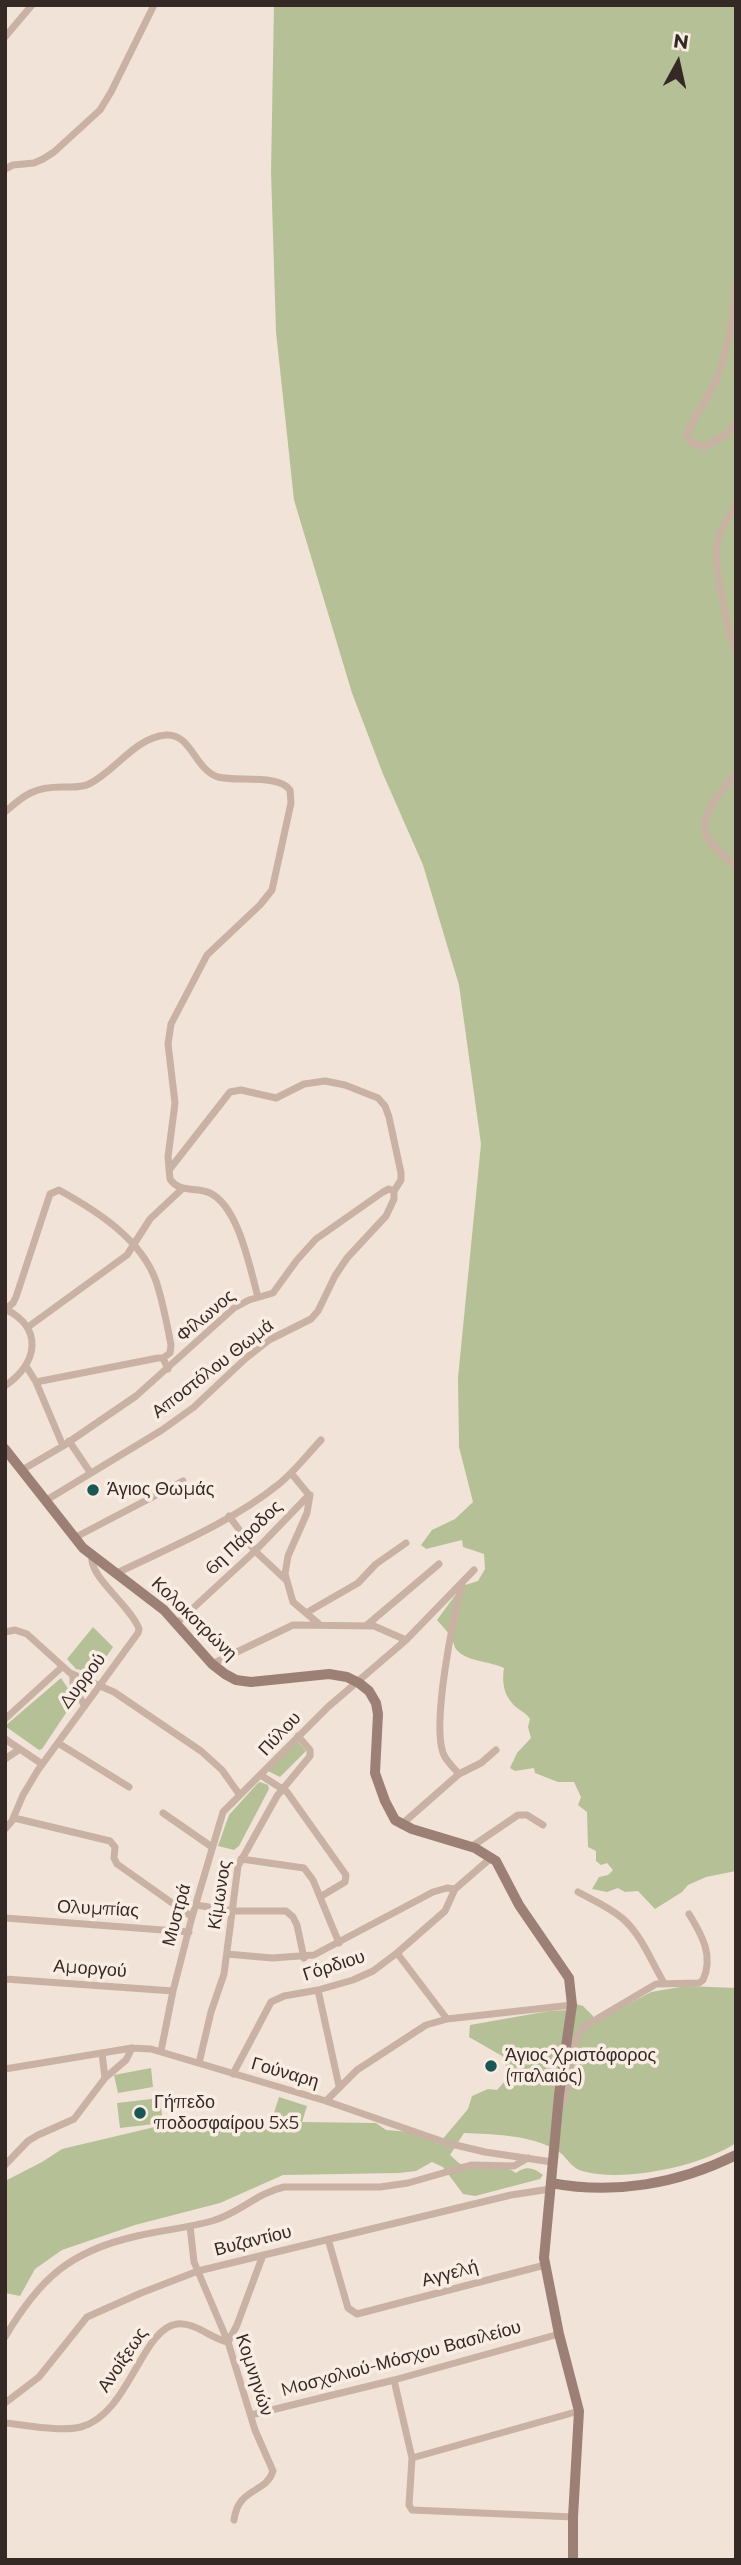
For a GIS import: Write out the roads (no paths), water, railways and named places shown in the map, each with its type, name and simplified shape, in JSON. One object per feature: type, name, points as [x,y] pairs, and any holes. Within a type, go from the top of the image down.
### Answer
[{"type":"street","points":[[5,37],[32,5]]},
{"type":"street","points":[[5,169],[43,159],[100,110],[154,5]]},
{"type":"street","points":[[736,287],[733,318],[718,377],[687,436],[692,443],[705,447],[725,435],[736,424]]},
{"type":"street","points":[[736,505],[720,534],[716,554],[728,631],[736,653]]},
{"type":"street","points":[[5,812],[31,791],[88,785],[144,742],[169,735],[180,738],[202,767],[215,776],[279,782],[290,790],[291,803],[272,890],[260,905],[207,955],[171,1024],[168,1044],[175,1103],[168,1171],[172,1182],[182,1189],[210,1193],[226,1207],[239,1233],[258,1297]]},
{"type":"street","points":[[736,773],[708,813],[705,826],[712,843],[736,867]]},
{"type":"street","points":[[168,1171],[230,1092],[241,1090],[276,1098],[304,1084],[325,1081],[371,1094],[385,1106],[401,1173],[401,1180],[394,1195]]},
{"type":"street","points":[[28,1327],[123,1259],[150,1219],[182,1189]]},
{"type":"street","points":[[5,1386],[26,1366],[32,1344],[28,1327],[22,1318],[6,1309],[16,1297],[50,1194],[59,1190],[135,1244],[157,1284],[171,1348],[169,1355],[163,1358],[36,1382]]},
{"type":"street","name":"Φίλωνος","points":[[22,1470],[136,1396],[234,1308],[276,1291],[297,1260],[316,1239],[387,1190],[394,1195]]},
{"type":"street","name":"Αποστόλου Θωμά","points":[[45,1501],[162,1430],[194,1407],[269,1340],[311,1319],[347,1258],[382,1220],[394,1195]]},
{"type":"street","points":[[163,1358],[168,1369]]},
{"type":"street","points":[[26,1366],[66,1443],[90,1472]]},
{"type":"street","points":[[117,1573],[229,1516],[273,1488],[291,1473],[321,1440]]},
{"type":"street","name":"Κολοκοτρώνη","points":[[5,1449],[74,1538],[92,1556],[117,1573],[177,1623],[212,1664],[229,1677],[241,1681],[324,1674],[341,1676],[359,1683]]},
{"type":"street","points":[[291,1473],[310,1495],[307,1513],[288,1556],[286,1580],[293,1602],[319,1624]]},
{"type":"street","points":[[74,1538],[183,1481]]},
{"type":"street","name":"6η Πάροδος","points":[[177,1623],[255,1551],[310,1495]]},
{"type":"street","points":[[229,1516],[255,1551],[286,1580]]},
{"type":"street","points":[[306,1613],[358,1583],[376,1564],[406,1544]]},
{"type":"street","name":"Δυρρού","points":[[5,1829],[14,1818],[24,1792],[42,1763],[134,1641],[139,1629],[132,1614],[92,1568],[92,1556]]},
{"type":"street","points":[[367,1625],[439,1564]]},
{"type":"street","name":"Πύλου","points":[[239,1794],[262,1776],[328,1707],[406,1640],[474,1570]]},
{"type":"street","points":[[460,1774],[444,1756],[441,1723],[447,1660],[462,1583]]},
{"type":"street","points":[[212,1664],[293,1625],[367,1625],[381,1628],[406,1640]]},
{"type":"street","points":[[5,1632],[15,1630],[27,1634],[73,1675],[114,1692],[201,1751],[222,1770],[239,1794]]},
{"type":"street","points":[[5,1719],[62,1667]]},
{"type":"street","points":[[73,1675],[73,1684],[84,1705]]},
{"type":"street","points":[[359,1683],[369,1691],[376,1703],[376,1773],[394,1819],[401,1825],[471,1847],[492,1857],[499,1864],[519,1905],[566,1973],[571,1986],[572,2005],[557,2110],[545,2265],[579,2411],[573,2560]]},
{"type":"street","name":"Κίμωνος","points":[[199,2063],[211,2012],[223,1980],[241,1859],[282,1788],[308,1759],[310,1750],[298,1736]]},
{"type":"street","points":[[5,1739],[42,1763]]},
{"type":"street","points":[[58,1742],[129,1787]]},
{"type":"street","points":[[5,1759],[20,1749]]},
{"type":"street","points":[[401,1825],[460,1774],[481,1763],[496,1750]]},
{"type":"street","points":[[262,1776],[282,1788],[293,1799],[346,1875],[345,1882],[320,1897]]},
{"type":"street","name":"Μυστρά","points":[[161,2051],[173,1991],[212,1847],[223,1812],[239,1794]]},
{"type":"street","points":[[163,1813],[212,1847]]},
{"type":"street","points":[[471,1847],[518,1815],[527,1815],[543,1825]]},
{"type":"street","points":[[14,1818],[110,1840],[116,1847],[114,1858],[117,1864],[192,1917]]},
{"type":"street","name":"Γόρδιου","points":[[233,2074],[271,2003],[284,1996],[318,1990],[366,1974],[397,1953],[447,1909],[455,1889],[492,1857]]},
{"type":"street","points":[[241,1859],[304,1868],[313,1880],[338,1943]]},
{"type":"street","name":"Γόρδιου","points":[[227,1954],[304,1958],[319,1953],[433,1892],[455,1889]]},
{"type":"street","points":[[578,1892],[628,1923],[664,1983]]},
{"type":"street","points":[[195,1905],[233,1911],[281,1910],[289,1914],[297,1925],[304,1958]]},
{"type":"street","points":[[557,2110],[565,2099],[572,2050],[581,2030],[595,2018],[635,1995],[664,1983],[699,1983],[705,1977],[705,1943],[689,1914]]},
{"type":"street","name":"Ολυμπίας","points":[[5,1918],[189,1932]]},
{"type":"street","points":[[397,1953],[447,2019]]},
{"type":"street","name":"Αμοργού","points":[[5,1979],[173,1991]]},
{"type":"street","points":[[318,1990],[339,2086]]},
{"type":"street","points":[[326,2101],[357,2070],[416,2030],[447,2019],[572,2005]]},
{"type":"street","points":[[5,2165],[28,2141],[74,2119],[105,2078],[126,2060],[132,2048]]},
{"type":"street","name":"Γούναρη","points":[[5,2069],[132,2048],[161,2051],[326,2101],[447,2143],[552,2162]]},
{"type":"street","points":[[102,2053],[105,2078]]},
{"type":"street","points":[[551,2186],[624,2188],[695,2173],[736,2155]]},
{"type":"street","points":[[5,2337],[36,2291],[55,2272],[97,2246],[227,2216],[252,2200],[284,2187],[380,2187],[471,2165],[514,2166],[528,2158]]},
{"type":"street","name":"Βυζαντίου","points":[[5,2403],[39,2377],[87,2317],[141,2293],[198,2271],[551,2186]]},
{"type":"street","name":"Κομνηνών","points":[[190,2226],[192,2255],[228,2342],[251,2415],[273,2471],[269,2479],[239,2503],[234,2520]]},
{"type":"street","name":"Αγγελή","points":[[328,2239],[348,2308],[357,2314],[545,2265]]},
{"type":"street","points":[[228,2342],[263,2255]]},
{"type":"street","name":"Ανοίξεως","points":[[5,2423],[69,2428],[93,2423],[106,2413],[120,2395],[157,2335],[172,2325],[180,2323],[192,2326],[228,2342]]},
{"type":"street","name":"Mοσχολιού-Μόσχου Βασιλείου","points":[[251,2415],[394,2380],[559,2334]]},
{"type":"street","points":[[394,2380],[412,2458],[409,2505],[412,2510],[573,2517]]},
{"type":"street","points":[[412,2458],[579,2411]]},
{"type":"place","name":"Άγιος Θωμάς","points":[[93,1490]]},
{"type":"place","name":"Άγιος Χριστόφορος (παλαιός)","points":[[491,2066]]},
{"type":"place","name":"Γήπεδο ποδοσφαίρου 5x5","points":[[140,2113]]}]
